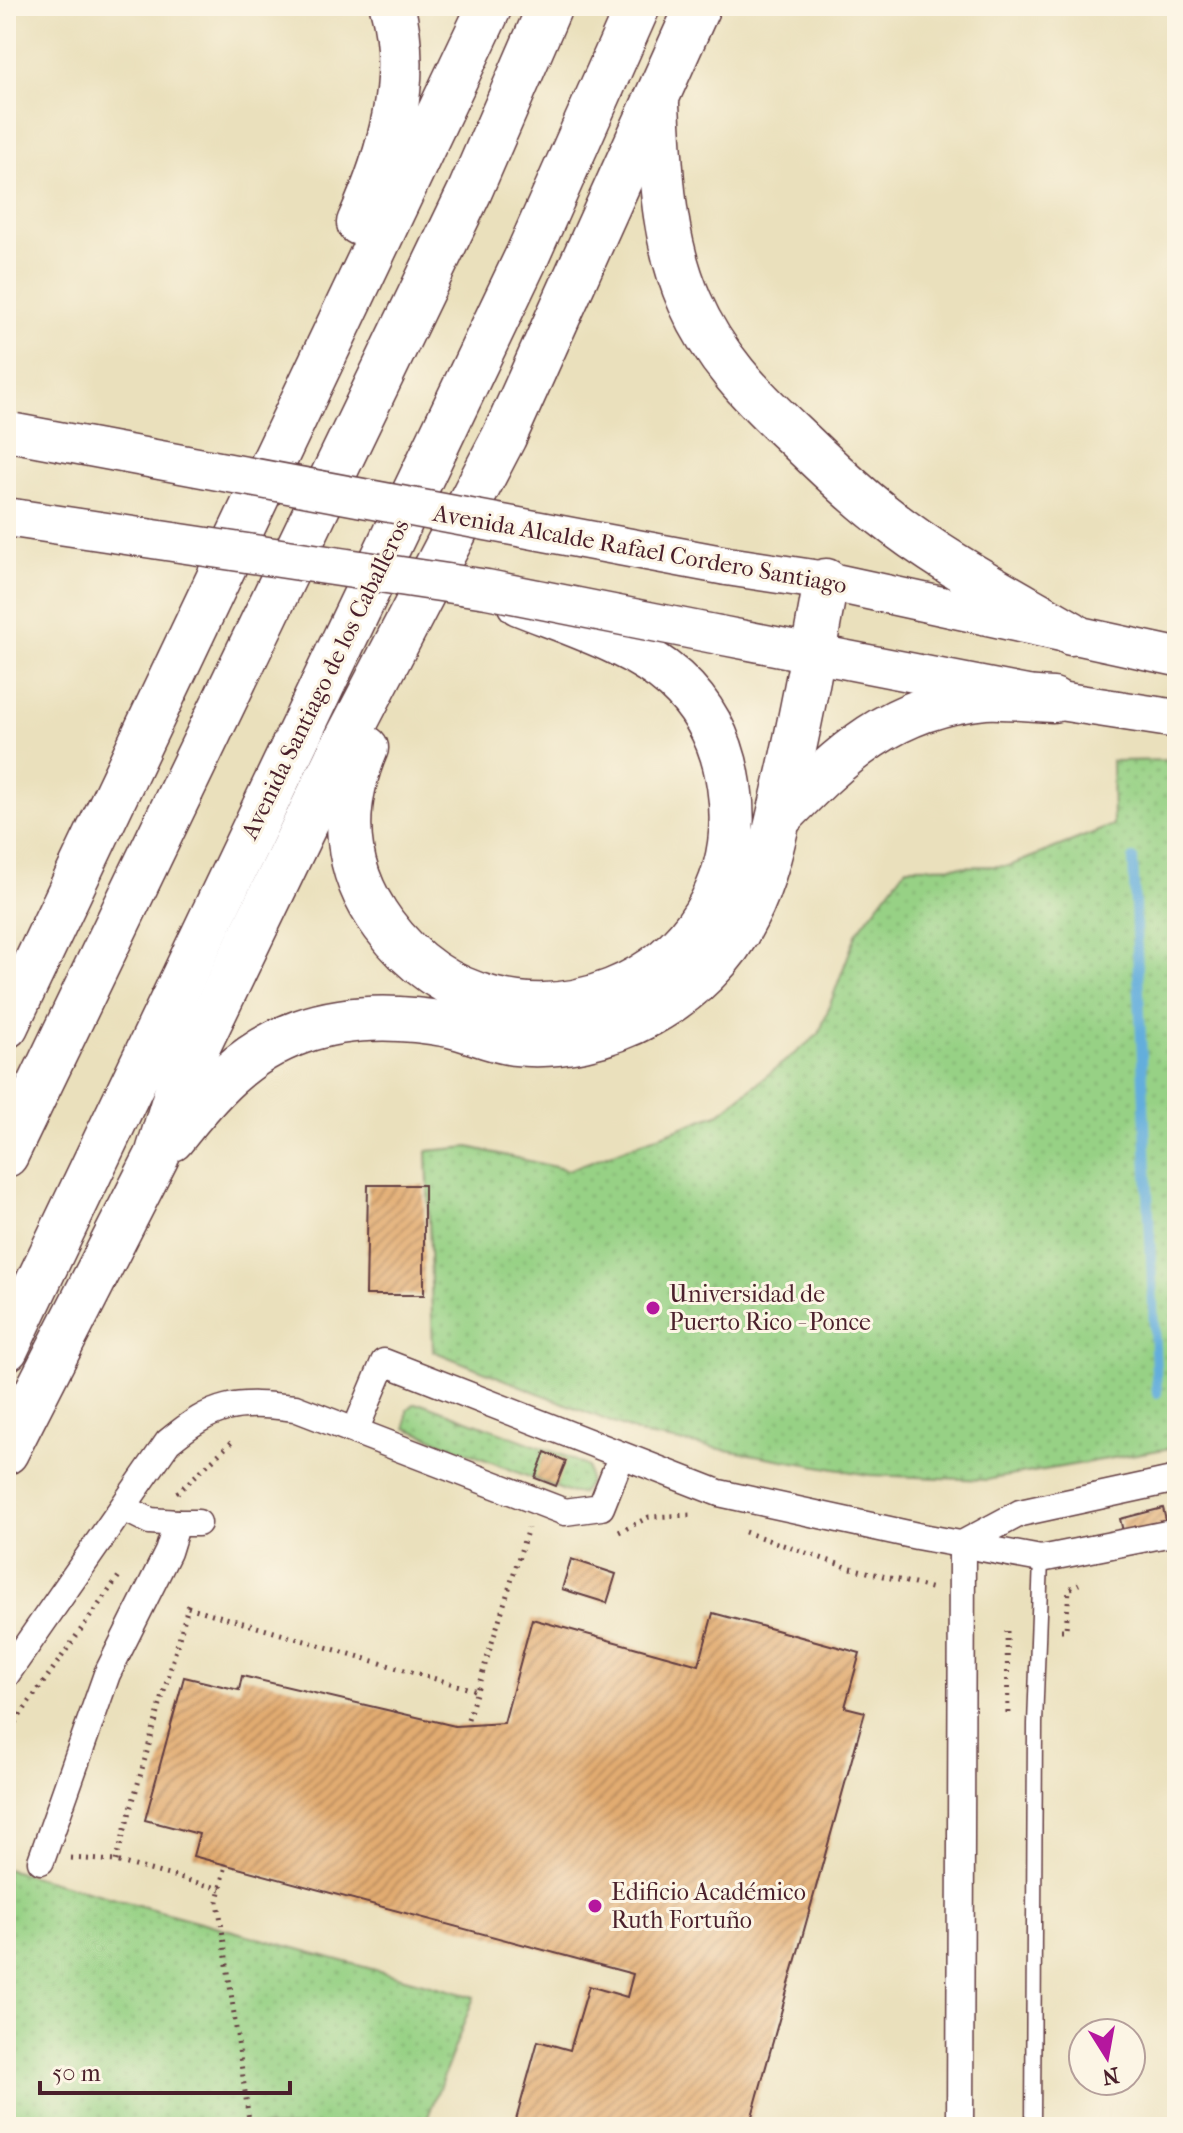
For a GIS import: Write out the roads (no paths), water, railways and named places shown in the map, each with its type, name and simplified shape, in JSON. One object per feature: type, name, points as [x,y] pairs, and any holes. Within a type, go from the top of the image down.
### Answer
[{"type":"highway","points":[[323,360],[341,263],[369,201],[398,99],[399,51],[392,6]]},
{"type":"highway","points":[[9,1018],[490,6]]},
{"type":"highway","points":[[6,1155],[469,193],[550,6]]},
{"type":"highway","name":"Avenida Santiago de los Caballeros","points":[[6,1349],[528,254],[638,6]]},
{"type":"highway","points":[[6,1452],[157,1156],[177,1090],[392,652],[504,437],[698,6]]},
{"type":"highway","points":[[657,99],[662,200],[672,248],[689,301],[719,357],[744,388],[880,514],[946,560],[1071,633]]},
{"type":"highway","points":[[157,1156],[226,1076],[251,1055],[301,1031],[387,1018],[453,1026],[510,1042],[539,1045],[578,1041],[643,1017],[698,981],[732,940],[757,890],[779,818],[826,581]]},
{"type":"highway","points":[[392,652],[373,733],[352,781],[348,827],[359,877],[376,914],[407,952],[473,993],[525,1005],[573,1004],[618,991],[678,950],[711,907],[729,855],[732,800],[721,748],[711,724],[689,694],[632,650],[487,589]]},
{"type":"highway","points":[[779,818],[855,745],[914,713],[986,697],[1053,700]]},
{"type":"street","name":"Avenida Alcalde Rafael Cordero Santiago","points":[[9,432],[727,566],[826,581],[1177,657]]},
{"type":"street","points":[[6,517],[487,589],[813,655],[1053,700],[1177,719]]},
{"type":"street","points":[[355,1431],[384,1362],[719,1493],[1041,1559],[1177,1532]]},
{"type":"street","points":[[6,1675],[168,1442],[201,1415],[251,1403],[295,1408],[565,1512],[601,1507],[621,1457]]},
{"type":"street","points":[[962,1544],[1020,1513],[1177,1479]]},
{"type":"street","points":[[41,1861],[107,1674],[168,1552],[187,1523],[150,1521],[124,1508]]},
{"type":"street","points":[[960,2127],[962,1544]]},
{"type":"lane","points":[[1033,2127],[1035,1724],[1041,1559]]},
{"type":"waterway","points":[[1133,859],[1157,1393]]},
{"type":"place","name":"Universidad de Puerto Rico - Ponce","points":[[653,1308]]},
{"type":"place","name":"Edificio Académico Ruth Fortuño","points":[[595,1906]]}]
